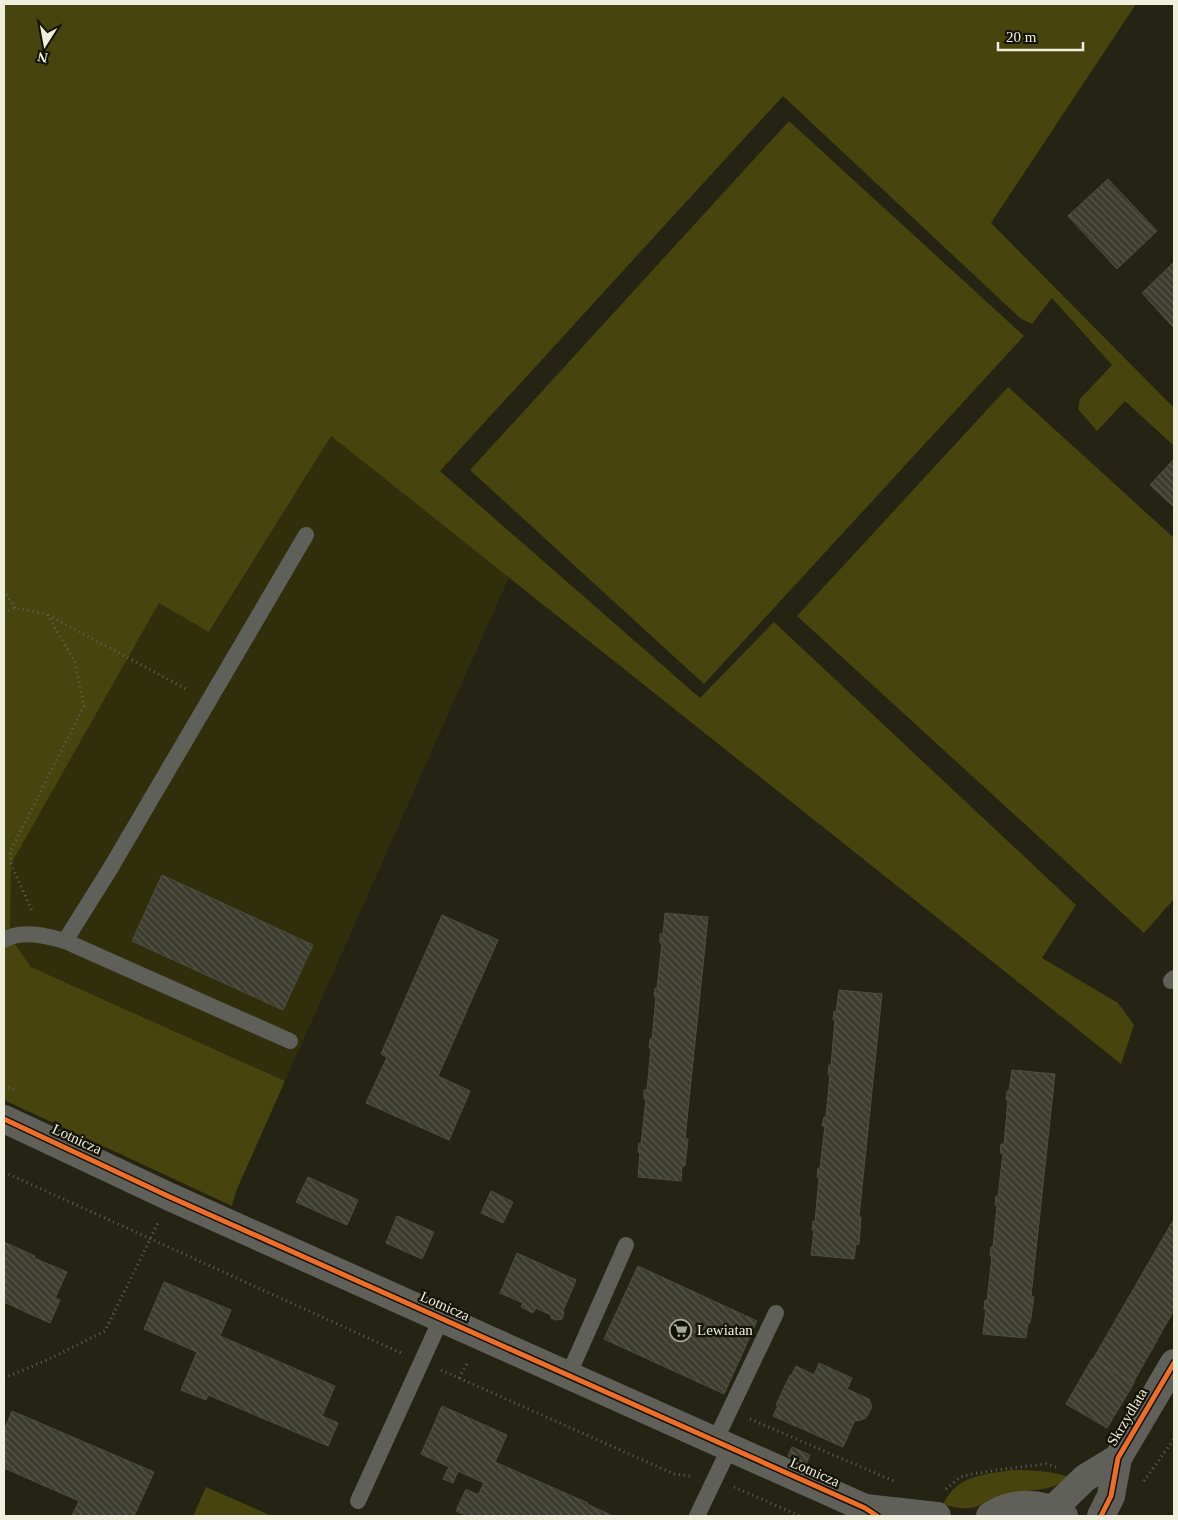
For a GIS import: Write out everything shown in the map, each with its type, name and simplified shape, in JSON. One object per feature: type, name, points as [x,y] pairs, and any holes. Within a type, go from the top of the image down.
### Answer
[{"type":"street","name":"Lotnicza","points":[[4,1119],[170,1197],[871,1512],[939,1504]]},
{"type":"street","name":"Skrzydlata","points":[[1101,1516],[1112,1496],[1118,1458],[1174,1363]]},
{"type":"street","name":"Skrzydlata","points":[[1058,1513],[1085,1478],[1118,1458]]},
{"type":"street","points":[[990,1516],[1011,1506],[1033,1504],[1058,1513]]},
{"type":"lane","points":[[65,941],[110,869],[306,535]]},
{"type":"lane","points":[[4,940],[24,934],[49,936],[65,941],[290,1041]]},
{"type":"lane","points":[[568,1376],[626,1245]]},
{"type":"lane","points":[[697,1516],[722,1444],[728,1414],[776,1313]]},
{"type":"lane","points":[[358,1501],[441,1318]]},
{"type":"path","points":[[4,590],[16,608]]},
{"type":"path","points":[[4,614],[16,608],[47,614],[208,702]]},
{"type":"path","points":[[47,614],[75,662],[84,706],[10,852],[11,864],[31,911],[49,936]]},
{"type":"path","points":[[4,849],[10,852]]},
{"type":"path","points":[[4,1085],[22,1094]]},
{"type":"path","points":[[4,1378],[47,1360],[105,1331],[170,1197]]},
{"type":"path","points":[[728,1414],[750,1419],[768,1426],[902,1484]]},
{"type":"path","points":[[1141,1485],[1174,1440]]},
{"type":"path","points":[[939,1504],[951,1483],[960,1477],[1046,1464],[1059,1467]]},
{"type":"shaded area","points":[[4,4],[1136,4],[991,223],[1174,408],[1174,446],[1125,401],[1097,431],[1078,409],[1080,399],[1112,365],[1052,298],[1032,324],[1020,318],[783,96],[440,471],[700,698],[774,622],[1076,905],[1042,958],[1118,1003],[1134,1025],[1121,1064],[331,436],[209,632],[159,603],[11,864],[10,937],[31,967],[285,1081],[237,1189],[232,1206],[4,1100]]},
{"type":"shaded area","points":[[789,121],[1024,336],[704,684],[470,470]]},
{"type":"shaded area","points":[[1008,387],[1174,538],[1174,899],[1144,933],[797,616]]},
{"type":"shaded area","points":[[331,436],[509,577],[285,1081],[31,967],[10,937],[11,864],[159,603],[210,632]]},
{"type":"shaded area","points":[[1012,1470],[1041,1471],[1069,1477],[1054,1486],[1007,1494],[975,1507],[960,1508],[943,1504],[956,1487],[972,1478]]},
{"type":"shaded area","points":[[206,1487],[272,1516],[193,1516]]},
{"type":"building","points":[[1108,179],[1157,231],[1117,269],[1068,216]]},
{"type":"building","points":[[1174,262],[1174,328],[1142,293]]},
{"type":"building","points":[[1174,459],[1174,507],[1150,485]]},
{"type":"building","points":[[162,875],[313,945],[283,1010],[132,941]]},
{"type":"building","points":[[665,913],[708,917],[685,1139],[688,1139],[681,1181],[638,1177],[640,1153],[638,1152],[639,1143],[641,1144],[646,1099],[644,1099],[644,1090],[647,1090],[651,1048],[649,1048],[650,1039],[652,1039],[656,997],[654,996],[655,988],[657,988],[662,943],[660,943],[660,934],[663,934]]},
{"type":"building","points":[[442,915],[498,940],[438,1076],[470,1091],[449,1140],[366,1103],[387,1057],[381,1054]]},
{"type":"building","points":[[839,990],[882,994],[859,1217],[861,1217],[859,1244],[856,1244],[854,1259],[811,1255],[814,1230],[812,1230],[813,1221],[815,1222],[819,1177],[817,1177],[818,1168],[820,1168],[825,1126],[822,1126],[824,1117],[826,1117],[830,1074],[828,1074],[829,1065],[831,1065],[835,1020],[833,1020]]},
{"type":"building","points":[[1012,1070],[1055,1074],[1031,1296],[1034,1297],[1026,1338],[983,1334],[986,1309],[984,1309],[985,1300],[987,1301],[992,1256],[990,1256],[991,1247],[993,1247],[997,1205],[995,1205],[996,1196],[998,1197],[1003,1153],[1000,1153],[1001,1144],[1004,1144],[1008,1100],[1006,1100]]},
{"type":"building","points":[[308,1177],[358,1200],[347,1225],[296,1202]]},
{"type":"building","points":[[491,1191],[513,1202],[503,1223],[481,1213]]},
{"type":"building","points":[[397,1216],[434,1232],[422,1259],[386,1243]]},
{"type":"building","points":[[1174,1219],[1174,1310],[1133,1383],[1093,1359]]},
{"type":"building","points":[[4,1242],[35,1256],[34,1258],[67,1272],[55,1298],[60,1300],[50,1323],[4,1302]]},
{"type":"building","points":[[517,1253],[576,1280],[563,1311],[562,1319],[556,1320],[551,1318],[551,1315],[536,1308],[533,1313],[521,1307],[523,1303],[500,1293]]},
{"type":"building","name":"Lewiatan","points":[[638,1266],[757,1321],[724,1394],[604,1339]]},
{"type":"building","points":[[164,1282],[231,1310],[220,1336],[335,1386],[322,1416],[338,1423],[328,1446],[208,1395],[206,1400],[181,1390],[197,1352],[144,1329]]},
{"type":"building","points":[[1092,1359],[1134,1383],[1107,1428],[1066,1404]]},
{"type":"building","points":[[819,1363],[852,1378],[847,1389],[869,1399],[872,1407],[866,1418],[858,1421],[855,1420],[843,1447],[773,1416],[778,1406],[776,1405],[796,1366],[814,1375]]},
{"type":"building","points":[[442,1406],[507,1435],[495,1462],[613,1516],[468,1516],[456,1511],[466,1489],[478,1495],[484,1483],[458,1471],[453,1483],[443,1479],[449,1467],[421,1454]]},
{"type":"building","points":[[12,1411],[154,1472],[134,1516],[72,1516],[79,1501],[4,1468],[4,1431]]},
{"type":"building","points":[[792,1447],[810,1455],[806,1464],[788,1456]]},
{"type":"cycle path","points":[[4,1119],[170,1197],[865,1508],[877,1516]]},
{"type":"cycle path","points":[[1101,1516],[1111,1496],[1118,1458],[1174,1363]]},
{"type":"place","name":"Lewiatan","points":[[681,1330]]}]
